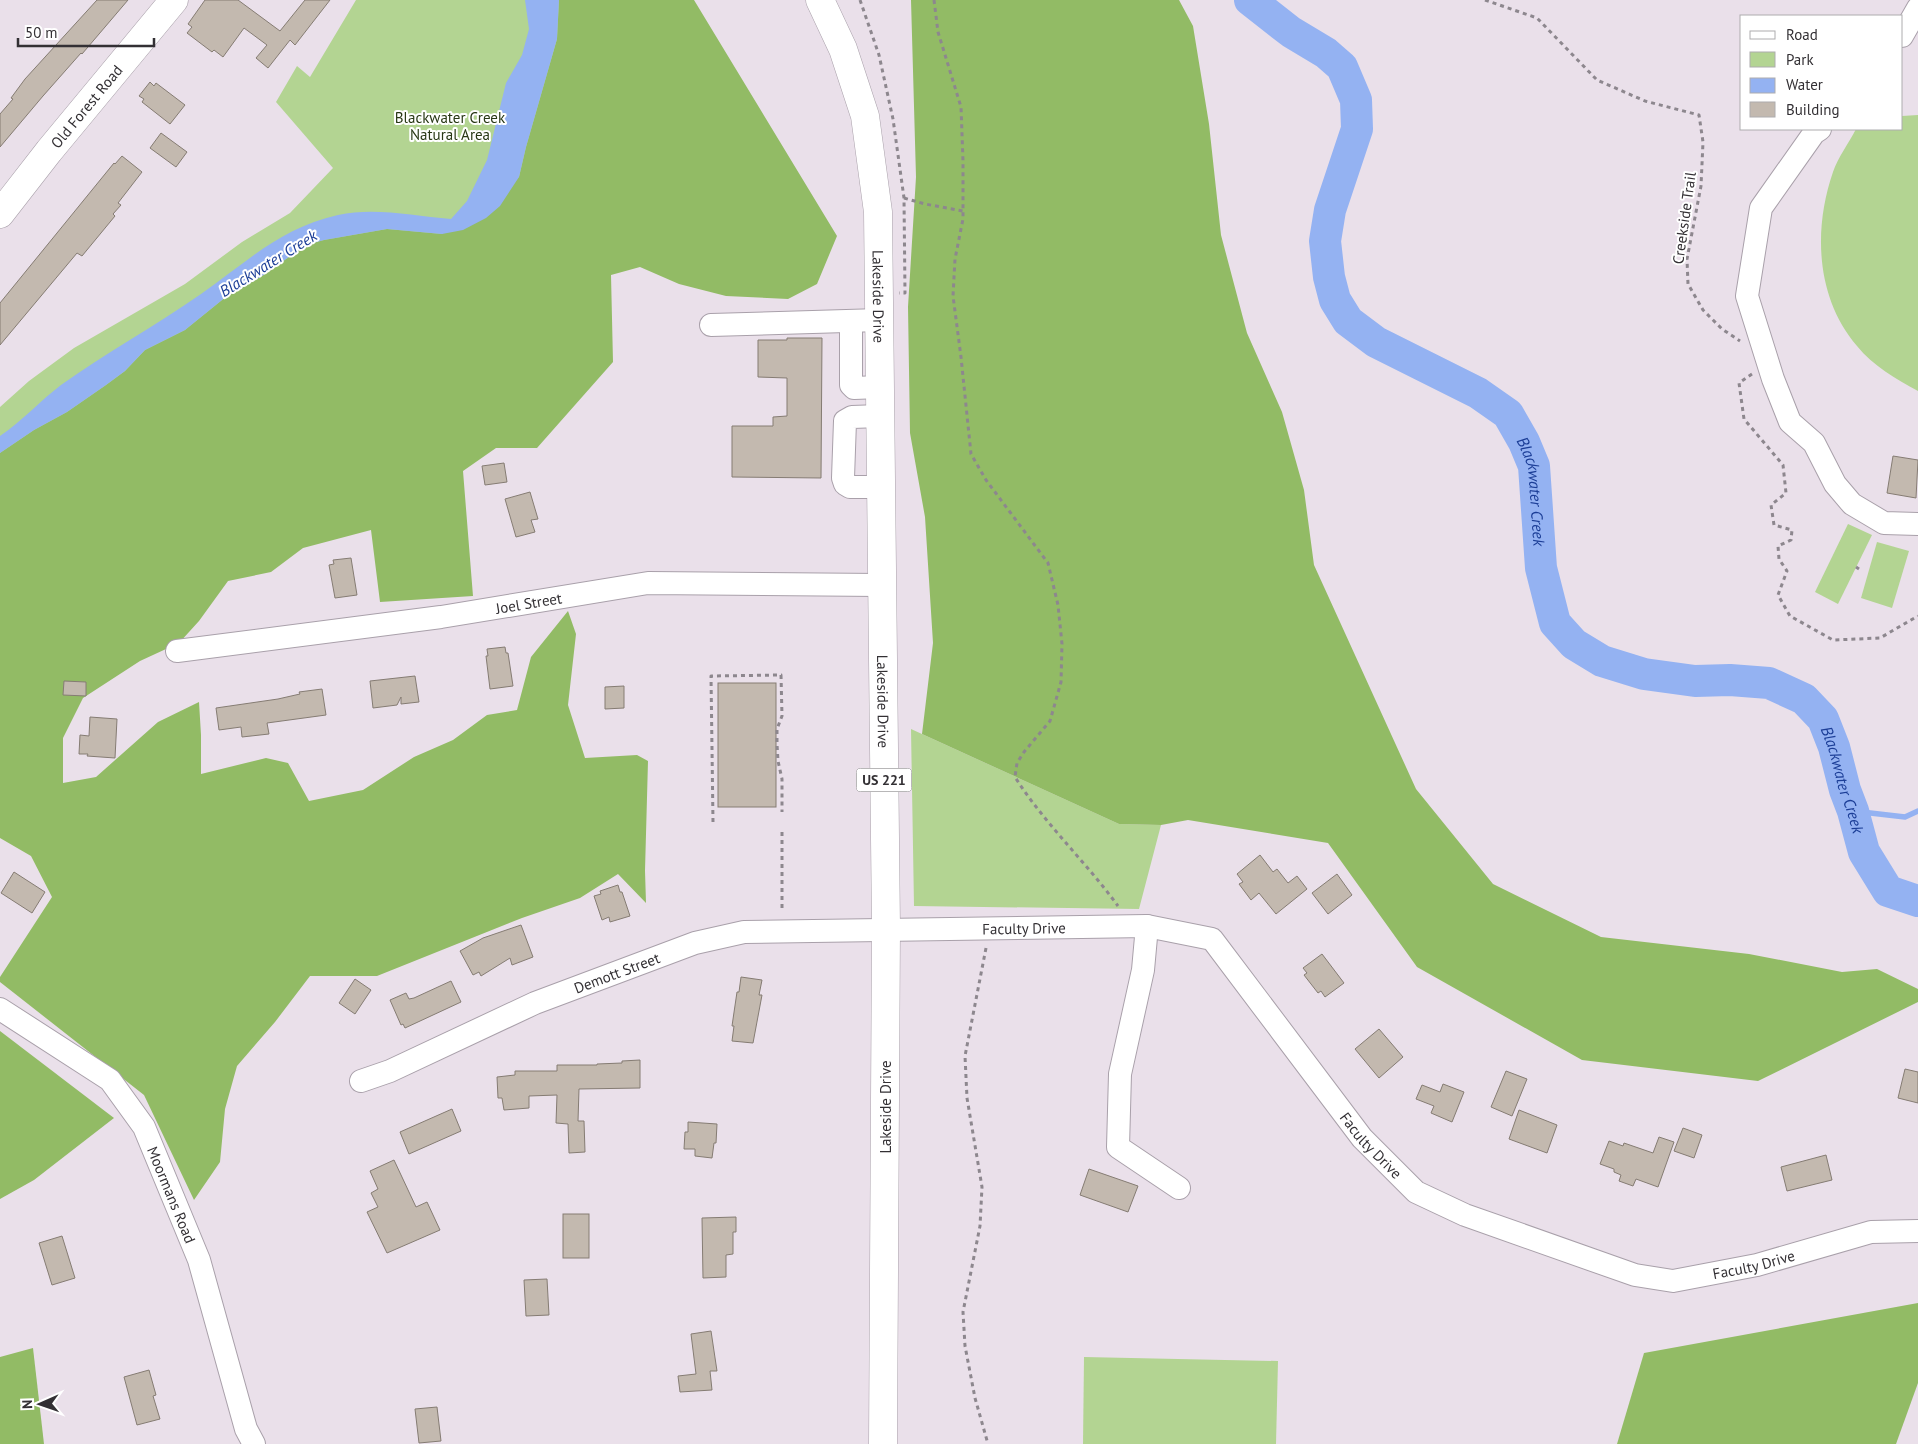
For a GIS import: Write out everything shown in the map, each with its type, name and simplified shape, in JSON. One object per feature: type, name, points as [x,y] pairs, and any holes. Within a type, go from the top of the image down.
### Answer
[{"type":"main road","name":"Old Forest Road","points":[[0,214],[49,150],[174,0]]},
{"type":"main road","name":"Lakeside Drive","points":[[820,0],[843,49],[865,116],[878,212],[886,928],[883,1444]]},
{"type":"street","points":[[1903,34],[1918,8]]},
{"type":"street","points":[[1818,130],[1814,133],[1761,208],[1747,296],[1773,379],[1790,422],[1814,442],[1835,484],[1852,504],[1884,523],[1918,524]]},
{"type":"street","points":[[711,325],[880,320]]},
{"type":"street","points":[[851,321],[852,385],[854,388],[880,387]]},
{"type":"street","points":[[880,416],[852,417],[846,420],[844,478],[845,484],[850,487],[880,487]]},
{"type":"street","name":"Joel Street","points":[[177,651],[442,617],[648,583],[881,585]]},
{"type":"street","points":[[1147,926],[1143,970],[1120,1074],[1118,1147],[1178,1188]]},
{"type":"street","name":"Faculty Drive","points":[[886,928],[1147,926],[1212,940],[1362,1138],[1416,1192],[1465,1215],[1635,1275],[1673,1281],[1757,1264],[1871,1232],[1918,1232]]},
{"type":"street","name":"Demott Street","points":[[361,1081],[390,1071],[535,1003],[695,943],[744,932],[886,928]]},
{"type":"street","name":"Moormans Road","points":[[0,1009],[110,1080],[144,1127],[199,1260],[246,1428],[254,1444]]},
{"type":"path","points":[[934,0],[938,32],[960,107],[963,211],[955,259],[953,296],[970,454],[986,480],[1048,563],[1058,605],[1062,644],[1062,682],[1050,721],[1017,763],[1015,777],[1026,794],[1096,876],[1122,912]]},
{"type":"path","name":"Creekside Trail","points":[[1484,0],[1537,18],[1597,80],[1645,101],[1699,115],[1703,142],[1701,186],[1688,259],[1688,284],[1703,310],[1722,329],[1746,345]]},
{"type":"path","points":[[904,198],[963,211]]},
{"type":"path","points":[[1756,372],[1739,383],[1744,419],[1783,465],[1786,493],[1772,505],[1774,525],[1792,530],[1792,540],[1778,546],[1779,559],[1787,571],[1778,595],[1790,616],[1833,640],[1880,638],[1918,616]]},
{"type":"path","points":[[713,822],[711,676],[781,675],[782,716],[777,729],[776,744],[782,780],[782,812]]},
{"type":"path","points":[[782,832],[782,919]]},
{"type":"path","points":[[987,940],[965,1056],[967,1098],[982,1187],[980,1226],[963,1312],[965,1346],[975,1398],[988,1444]]},
{"type":"green space","name":"Blackwater Creek Natural Area","points":[[356,0],[595,0],[586,158],[0,496],[0,407],[29,381],[74,348],[185,284],[242,242],[290,213],[333,168],[276,102],[297,66],[310,77]]},
{"type":"green space","points":[[559,0],[694,0],[837,236],[817,284],[788,299],[726,296],[679,284],[640,267],[611,275],[613,362],[537,448],[496,448],[463,471],[473,596],[380,602],[371,530],[303,548],[271,572],[228,581],[199,621],[179,643],[140,661],[83,698],[63,738],[63,783],[96,777],[158,722],[199,702],[201,774],[266,758],[288,763],[309,801],[363,790],[414,757],[453,740],[487,715],[517,710],[531,657],[568,611],[576,634],[568,705],[585,758],[637,755],[648,761],[646,903],[618,874],[580,898],[522,918],[377,976],[310,976],[275,1022],[237,1066],[225,1109],[220,1162],[194,1200],[144,1095],[0,982],[0,977],[52,897],[31,856],[0,838],[0,453],[34,430],[67,412],[125,371],[145,350],[185,330],[227,296],[262,276],[306,245],[387,229],[442,234],[519,177],[557,39]]},
{"type":"green space","points":[[911,0],[1179,0],[1193,26],[1209,124],[1221,235],[1247,333],[1282,412],[1304,490],[1314,565],[1416,789],[1493,884],[1601,937],[1749,954],[1842,972],[1877,969],[1918,989],[1918,1002],[1758,1081],[1582,1060],[1417,967],[1328,843],[1188,820],[1161,825],[1119,824],[922,734],[933,643],[925,517],[910,433],[908,307],[916,177]]},
{"type":"green space","points":[[1918,115],[1918,391],[1878,366],[1857,346],[1843,327],[1833,307],[1822,263],[1823,217],[1827,194],[1838,161],[1855,130],[1903,130],[1903,116]]},
{"type":"green space","points":[[1848,524],[1872,535],[1838,604],[1815,592]]},
{"type":"green space","points":[[1877,542],[1909,551],[1892,608],[1861,598]]},
{"type":"green space","points":[[911,729],[1119,824],[1161,825],[1139,909],[914,906]]},
{"type":"green space","points":[[0,1031],[114,1118],[34,1180],[0,1199]]},
{"type":"green space","points":[[1918,1303],[1918,1383],[1896,1444],[1617,1444],[1644,1353]]},
{"type":"green space","points":[[33,1348],[44,1444],[0,1444],[0,1357]]},
{"type":"green space","points":[[1084,1357],[1278,1361],[1276,1444],[1083,1444]]},
{"type":"water","points":[[525,0],[559,0],[557,39],[519,177],[500,206],[486,218],[463,230],[442,234],[387,229],[306,245],[262,276],[227,296],[185,330],[145,350],[125,371],[67,412],[34,430],[0,453],[0,436],[61,385],[184,306],[281,237],[317,221],[352,213],[380,212],[451,219],[467,201],[487,160],[506,83],[522,55],[529,29]]},
{"type":"building","points":[[97,0],[128,0],[0,147],[0,114],[13,99],[11,98],[25,79]]},
{"type":"building","points":[[205,0],[238,0],[280,31],[305,0],[330,0],[295,45],[290,40],[268,68],[256,58],[267,45],[244,28],[223,57],[214,50],[212,52],[187,33],[192,27],[188,24]]},
{"type":"building","points":[[150,82],[154,86],[156,83],[185,105],[170,124],[142,102],[144,99],[139,96]]},
{"type":"building","points":[[161,133],[187,152],[176,167],[150,148]]},
{"type":"building","points":[[122,156],[142,172],[118,203],[121,205],[113,214],[115,216],[82,256],[77,253],[0,345],[0,303],[114,163]]},
{"type":"building","points":[[787,338],[822,338],[821,478],[732,477],[732,426],[773,426],[773,417],[787,416],[787,378],[758,377],[758,340],[787,340]]},
{"type":"building","points":[[1893,456],[1918,460],[1916,498],[1887,493]]},
{"type":"building","points":[[504,463],[507,482],[485,485],[482,466]]},
{"type":"building","points":[[530,492],[538,519],[531,520],[535,532],[516,537],[505,499]]},
{"type":"building","points":[[351,558],[357,595],[335,598],[329,565],[334,564],[333,560]]},
{"type":"building","points":[[505,647],[506,653],[508,653],[513,686],[490,689],[486,656],[488,656],[487,649]]},
{"type":"building","points":[[415,676],[419,702],[401,704],[401,697],[397,705],[373,708],[370,681]]},
{"type":"building","points":[[64,681],[86,682],[86,696],[63,695]]},
{"type":"building","points":[[718,683],[776,683],[776,807],[718,807]]},
{"type":"building","points":[[624,686],[624,708],[605,709],[605,687]]},
{"type":"building","points":[[322,689],[326,715],[267,723],[269,734],[242,737],[241,727],[219,730],[216,708],[278,699],[300,694],[299,692]]},
{"type":"building","points":[[90,717],[117,719],[115,758],[79,754],[80,735],[89,736]]},
{"type":"building","points":[[1260,855],[1273,872],[1277,869],[1288,883],[1297,876],[1307,889],[1276,914],[1259,893],[1251,900],[1239,884],[1243,882],[1237,874]]},
{"type":"building","points":[[14,872],[45,892],[32,913],[1,893]]},
{"type":"building","points":[[1337,874],[1352,895],[1328,914],[1312,893]]},
{"type":"building","points":[[618,885],[630,916],[610,922],[609,917],[602,920],[594,896],[601,894],[600,891]]},
{"type":"building","points":[[521,925],[533,957],[512,965],[510,958],[481,976],[479,972],[473,975],[460,951],[483,938]]},
{"type":"building","points":[[1322,954],[1344,983],[1325,997],[1321,991],[1318,993],[1304,975],[1307,973],[1303,968]]},
{"type":"building","points":[[741,977],[762,980],[759,995],[762,995],[753,1043],[732,1041],[734,1026],[732,1026]]},
{"type":"building","points":[[355,979],[371,990],[355,1014],[339,1003]]},
{"type":"building","points":[[451,981],[461,1002],[405,1028],[403,1024],[401,1025],[390,1000],[406,993],[409,999],[414,998]]},
{"type":"building","points":[[1379,1029],[1403,1057],[1379,1078],[1355,1049]]},
{"type":"building","points":[[640,1060],[640,1088],[579,1089],[578,1121],[584,1121],[585,1152],[569,1153],[568,1124],[556,1123],[557,1095],[529,1096],[529,1108],[504,1110],[502,1098],[498,1098],[497,1077],[515,1075],[515,1071],[557,1071],[557,1065],[597,1065]]},
{"type":"building","points":[[1905,1069],[1918,1072],[1918,1103],[1898,1098]]},
{"type":"building","points":[[1506,1071],[1527,1079],[1512,1116],[1491,1107]]},
{"type":"building","points":[[1443,1084],[1464,1092],[1452,1122],[1431,1113],[1434,1106],[1416,1099],[1422,1085],[1440,1092]]},
{"type":"building","points":[[452,1109],[461,1131],[409,1154],[400,1132]]},
{"type":"building","points":[[1519,1110],[1557,1125],[1547,1153],[1509,1139]]},
{"type":"building","points":[[688,1122],[717,1124],[716,1143],[714,1143],[712,1158],[695,1156],[695,1149],[684,1149],[685,1132],[688,1132]]},
{"type":"building","points":[[1683,1128],[1702,1135],[1694,1158],[1674,1151]]},
{"type":"building","points":[[1659,1137],[1674,1142],[1658,1187],[1636,1179],[1633,1186],[1619,1181],[1621,1175],[1614,1172],[1614,1169],[1600,1164],[1609,1141],[1623,1146],[1624,1143],[1653,1153]]},
{"type":"building","points":[[1826,1155],[1832,1180],[1787,1191],[1781,1167]]},
{"type":"building","points":[[394,1160],[416,1207],[427,1202],[440,1230],[387,1253],[367,1212],[378,1207],[371,1193],[378,1189],[370,1171]]},
{"type":"building","points":[[1089,1169],[1138,1186],[1128,1212],[1080,1195]]},
{"type":"building","points":[[563,1214],[589,1214],[589,1258],[563,1258]]},
{"type":"building","points":[[736,1217],[736,1232],[733,1232],[733,1254],[726,1255],[726,1277],[703,1278],[702,1218]]},
{"type":"building","points":[[62,1236],[75,1278],[52,1285],[39,1243]]},
{"type":"building","points":[[547,1279],[549,1315],[526,1316],[524,1280]]},
{"type":"building","points":[[711,1331],[717,1371],[710,1371],[712,1390],[680,1392],[678,1376],[696,1374],[691,1334]]},
{"type":"building","points":[[149,1370],[156,1395],[153,1396],[160,1419],[137,1425],[124,1377]]},
{"type":"building","points":[[437,1407],[441,1441],[419,1443],[415,1409]]},
{"type":"waterway","name":"Blackwater Creek","points":[[1250,0],[1291,32],[1326,53],[1342,67],[1356,100],[1357,129],[1330,210],[1325,241],[1329,277],[1335,300],[1348,321],[1376,342],[1478,393],[1508,414],[1524,442],[1534,466],[1541,568],[1555,623],[1574,644],[1602,661],[1644,674],[1695,681],[1730,680],[1769,683],[1804,699],[1823,719],[1834,747],[1864,852],[1888,891],[1918,901]]},
{"type":"waterway","points":[[1853,811],[1905,817],[1918,811]]}]
